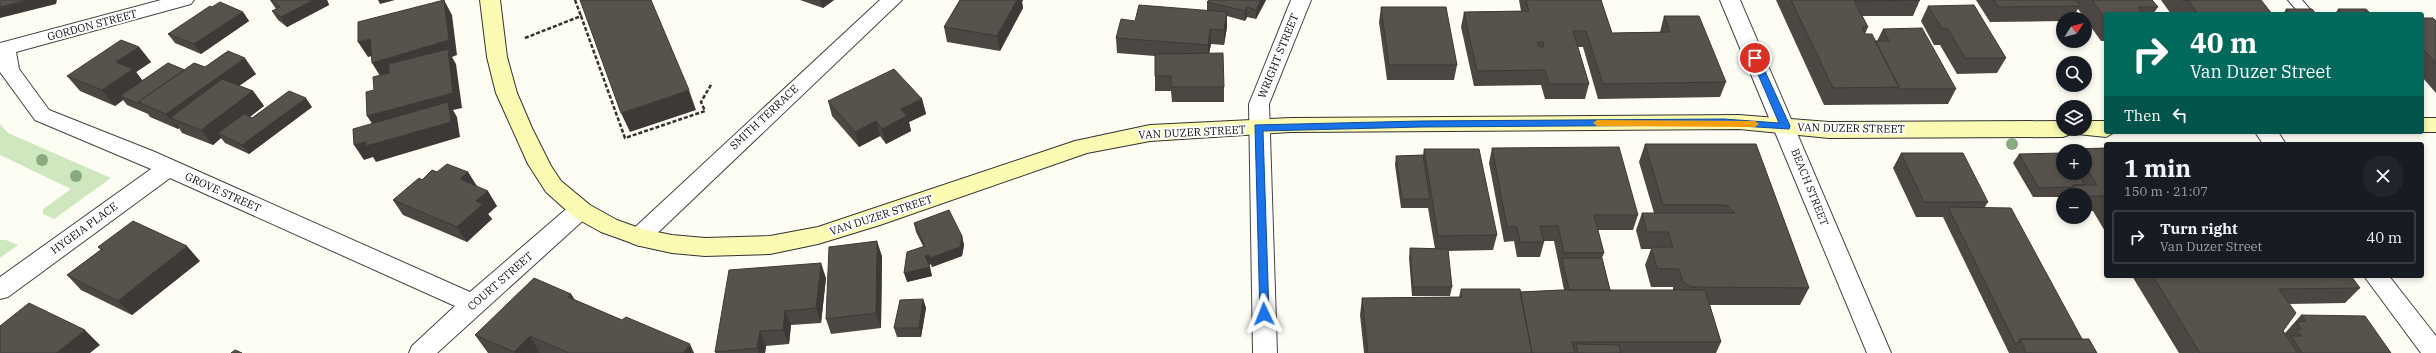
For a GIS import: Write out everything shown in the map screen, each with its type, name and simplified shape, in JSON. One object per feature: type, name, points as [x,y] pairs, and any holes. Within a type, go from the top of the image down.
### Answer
[{"type":"main road","name":"VAN DUZER STREET","points":[[490,0],[495,51],[510,107],[550,182],[580,210],[605,224],[639,237],[674,244],[716,247],[772,244],[798,240],[874,218],[1098,142],[1150,133],[1258,128],[1429,124],[1724,122],[1829,130],[2056,129]]},
{"type":"main road","points":[[2424,125],[2436,125]]},
{"type":"main road","points":[[2092,129],[2104,129]]},
{"type":"street","name":"GORDON STREET","points":[[3,50],[184,0]]},
{"type":"street","name":"SMITH TERRACE","points":[[639,237],[756,125],[892,0]]},
{"type":"street","name":"WRIGHT STREET","points":[[1265,353],[1258,128],[1259,104],[1301,0]]},
{"type":"street","name":"BEACH STREET","points":[[1730,0],[1785,126],[1879,353]]},
{"type":"street","name":"GROVE STREET","points":[[3,50],[9,70],[42,115],[168,168],[473,304]]},
{"type":"street","name":"HYGEIA PLACE","points":[[0,290],[168,168]]},
{"type":"street","name":"COURT STREET","points":[[421,353],[473,304],[580,210]]},
{"type":"street","points":[[2378,278],[2435,353]]},
{"type":"lane","points":[[2294,0],[2305,12]]},
{"type":"path","points":[[575,0],[625,138],[704,110],[701,102],[712,83]]},
{"type":"path","points":[[523,39],[581,16]]},
{"type":"green space","points":[[0,124],[8,133],[111,178],[54,219],[43,214],[43,209],[71,189],[0,155]]},
{"type":"green space","points":[[0,240],[6,240],[18,245],[0,258]]},
{"type":"building","points":[[0,0],[27,0],[0,7]]},
{"type":"building","points":[[271,0],[314,0],[281,17],[272,11],[280,7]]},
{"type":"building","points":[[444,0],[449,40],[372,63],[370,39],[358,42],[358,22]]},
{"type":"building","points":[[580,0],[651,0],[689,90],[621,113]]},
{"type":"building","points":[[960,0],[1017,0],[997,36],[944,27]]},
{"type":"building","points":[[1209,0],[1261,0],[1256,10],[1247,7],[1245,11],[1207,2]]},
{"type":"building","points":[[1526,0],[1601,0],[1612,33],[1670,32],[1664,16],[1699,16],[1726,82],[1603,84],[1586,31],[1573,31],[1589,84],[1549,84],[1545,70],[1477,71],[1464,12],[1529,11]],"holes":[[[1537,42],[1543,42],[1544,47],[1539,47]]]},
{"type":"building","points":[[1791,0],[1854,0],[1868,27],[1862,27],[1865,34],[1872,34],[1899,87],[1833,88]]},
{"type":"building","points":[[1854,0],[1920,0],[1854,1]]},
{"type":"building","points":[[1993,0],[2076,0],[2080,6],[1998,7]]},
{"type":"building","points":[[2092,0],[2152,0],[2158,7],[2138,7],[2142,12],[2104,12],[2104,17]]},
{"type":"building","points":[[2188,0],[2261,0],[2270,12],[2197,12]]},
{"type":"building","points":[[220,2],[243,12],[194,44],[168,34],[210,6],[212,7]]},
{"type":"building","points":[[1139,5],[1227,12],[1224,30],[1210,29],[1208,45],[1116,38],[1121,19],[1135,21]]},
{"type":"building","points":[[1974,5],[2006,58],[1965,58],[1948,29],[1942,29],[1928,6]]},
{"type":"building","points":[[1381,7],[1446,7],[1457,65],[1389,65]]},
{"type":"building","points":[[2286,9],[2312,9],[2314,12],[2288,12]]},
{"type":"building","points":[[2338,9],[2366,9],[2369,12],[2341,12]]},
{"type":"building","points":[[2424,18],[2433,18],[2436,21],[2436,63],[2424,50]]},
{"type":"building","points":[[1922,28],[1956,89],[1898,89],[1899,87],[1875,41],[1889,41],[1883,29]]},
{"type":"building","points":[[121,40],[139,47],[116,62],[133,69],[102,90],[67,76]]},
{"type":"building","points":[[448,49],[453,93],[367,116],[366,92],[374,90],[373,77],[389,73],[389,64]]},
{"type":"building","points":[[228,51],[245,58],[166,114],[138,102],[194,63],[205,67]]},
{"type":"building","points":[[1223,53],[1224,87],[1171,87],[1171,76],[1155,76],[1155,54]]},
{"type":"building","points":[[168,63],[185,70],[138,102],[140,104],[120,96]]},
{"type":"building","points":[[894,69],[922,99],[901,109],[907,116],[882,129],[876,121],[855,132],[828,101]]},
{"type":"building","points":[[222,79],[253,91],[201,130],[170,118]]},
{"type":"building","points":[[289,91],[306,98],[242,145],[218,133],[244,114],[252,118]]},
{"type":"building","points":[[448,102],[451,122],[366,146],[366,142],[354,145],[353,129]]},
{"type":"building","points":[[1645,144],[1756,144],[1809,288],[1691,287],[1683,282],[1679,269],[1657,269],[1651,247],[1673,247],[1668,232],[1647,232],[1642,213],[1735,213],[1726,205],[1663,205]]},
{"type":"building","points":[[1619,147],[1638,215],[1594,215],[1604,253],[1564,253],[1558,226],[1540,226],[1544,242],[1520,242],[1517,227],[1507,227],[1492,148]]},
{"type":"building","points":[[2092,148],[2104,148],[2104,198],[2103,196],[2092,196],[2092,188],[2075,188],[2073,185],[2097,185],[2092,177]]},
{"type":"building","points":[[1424,149],[1479,149],[1497,235],[1438,236]]},
{"type":"building","points":[[1901,153],[1963,153],[1988,202],[1924,202]]},
{"type":"building","points":[[2056,153],[2056,180],[2082,180],[2085,185],[2039,188],[2019,154]]},
{"type":"building","points":[[1423,155],[1430,199],[1402,199],[1396,156]]},
{"type":"building","points":[[447,164],[468,172],[460,179],[488,191],[476,201],[483,204],[457,227],[393,200],[419,178],[422,180],[432,170],[437,172]]},
{"type":"building","points":[[1948,207],[2011,208],[2082,339],[2020,339],[2016,345]]},
{"type":"building","points":[[949,210],[962,236],[960,247],[930,258],[929,255],[925,256],[930,267],[904,273],[907,252],[925,246],[914,223]]},
{"type":"building","points":[[133,221],[187,246],[118,301],[67,275],[102,249],[98,247]]},
{"type":"building","points":[[877,241],[876,313],[826,319],[829,247]]},
{"type":"building","points":[[1410,248],[1448,249],[1452,287],[1413,287]]},
{"type":"building","points":[[1562,258],[1602,258],[1610,290],[1569,290]]},
{"type":"building","points":[[821,263],[816,308],[785,311],[783,330],[760,331],[757,348],[715,352],[729,270]]},
{"type":"building","points":[[534,278],[571,294],[568,297],[622,320],[626,317],[690,344],[683,353],[569,353],[530,336],[514,352],[475,335]]},
{"type":"building","points":[[2154,278],[2352,278],[2360,288],[2279,289],[2296,313],[2283,331],[2298,353],[2200,353]]},
{"type":"building","points":[[1461,289],[1520,289],[1532,353],[1368,353],[1362,298],[1462,297]]},
{"type":"building","points":[[1561,290],[1705,290],[1721,342],[1572,342],[1575,353],[1532,353],[1520,292]]},
{"type":"building","points":[[923,299],[919,328],[894,328],[900,300]]},
{"type":"building","points":[[29,303],[85,330],[56,353],[0,353],[0,326]]},
{"type":"building","points":[[2301,315],[2365,316],[2391,353],[2302,353],[2291,336],[2301,336],[2296,329],[2301,329],[2296,322],[2306,321]]},
{"type":"building","points":[[2020,339],[2089,339],[2097,353],[2026,353]]},
{"type":"building","points":[[1576,344],[1619,345],[1621,353],[1578,353]]},
{"type":"building","points":[[235,350],[242,353],[231,353]]},
{"type":"slow traffic","points":[[1597,123],[1739,122],[1755,124]]},
{"type":"route","points":[[1264,314],[1258,128],[1421,124],[1724,122],[1785,126],[1755,58]]}]
